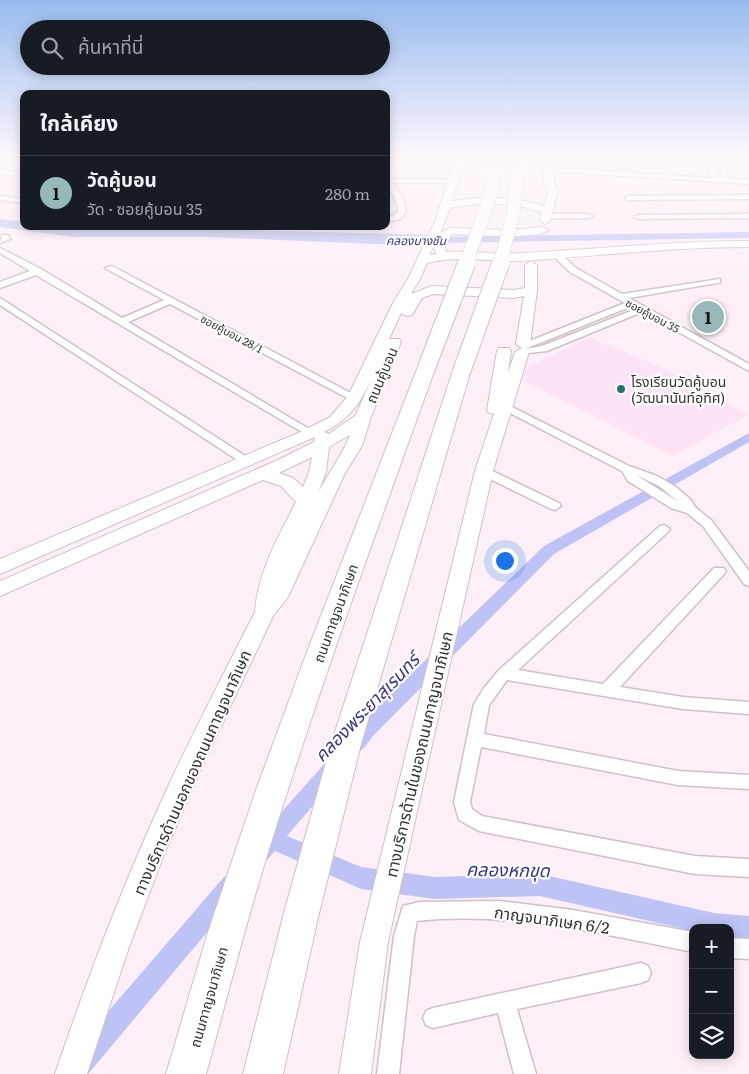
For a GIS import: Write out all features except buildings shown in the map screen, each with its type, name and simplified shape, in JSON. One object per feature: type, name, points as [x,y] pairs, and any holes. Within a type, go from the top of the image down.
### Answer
[{"type":"highway","name":"ถนนกาญจนาภิเษก","points":[[186,1074],[226,932],[275,782],[339,599],[488,207]]},
{"type":"highway","points":[[263,1074],[290,956],[346,744],[409,536],[514,207]]},
{"type":"main road","points":[[446,207],[436,240],[441,251],[455,254],[532,256],[688,243],[749,244]]},
{"type":"main road","points":[[537,207],[547,213]]},
{"type":"main road","points":[[414,279],[432,290],[514,294],[531,291],[532,256],[542,232],[549,207]]},
{"type":"main road","points":[[441,219],[450,227],[467,230],[512,233],[542,232]]},
{"type":"main road","points":[[421,261],[436,240],[449,231],[467,230]]},
{"type":"main road","points":[[532,256],[540,261],[670,249],[749,249]]},
{"type":"main road","points":[[421,261],[455,254]]},
{"type":"main road","name":"ถนนคู้บอน","points":[[0,589],[262,474],[319,435],[342,415],[355,398],[400,301],[414,279],[421,261]]},
{"type":"main road","name":"ถนนคู้บอน","points":[[0,567],[282,446],[319,435],[363,416],[412,300],[417,295],[432,290]]},
{"type":"main road","name":"ทางบริการด้านในของถนนกาญจนาภิเษก","points":[[356,1065],[374,942],[484,471],[494,436],[500,426],[506,407],[523,347],[531,291]]},
{"type":"main road","points":[[511,334],[520,306],[520,302],[514,294]]},
{"type":"main road","name":"ทางบริการด้านในของถนนกาญจนาภิเษก","points":[[494,436],[494,418],[504,351],[513,354],[523,347]]},
{"type":"main road","name":"ทางบริการด้านนอกของถนนกาญจนาภิเษก","points":[[71,1074],[131,904],[165,821],[265,612],[278,597],[337,472],[346,461],[353,447],[363,416]]},
{"type":"main road","points":[[319,435],[334,461],[337,472]]},
{"type":"main road","name":"ทางบริการด้านนอกของถนนกาญจนาภิเษก","points":[[265,612],[264,596],[273,571],[317,475],[319,435]]},
{"type":"main road","points":[[262,474],[280,478],[290,483],[305,501]]},
{"type":"street","points":[[390,219],[402,212],[401,207]]},
{"type":"street","points":[[638,217],[729,207]]},
{"type":"street","points":[[547,213],[589,216]]},
{"type":"street","points":[[0,236],[6,238],[0,241]]},
{"type":"street","points":[[0,250],[319,435]]},
{"type":"street","name":"ซอยคู้บอน 35","points":[[560,258],[573,270],[619,297],[749,368]]},
{"type":"street","name":"ซอยคู้บอน 28/1","points":[[109,268],[355,398]]},
{"type":"street","points":[[0,285],[38,271]]},
{"type":"street","points":[[619,297],[717,281]]},
{"type":"street","points":[[0,301],[246,461]]},
{"type":"street","points":[[122,322],[170,301]]},
{"type":"street","points":[[523,347],[632,303]]},
{"type":"street","points":[[523,347],[544,349],[642,309]]},
{"type":"street","points":[[506,407],[626,469],[632,478],[653,492],[675,505],[691,510],[710,525],[749,581]]},
{"type":"street","points":[[484,471],[555,506]]},
{"type":"street","points":[[664,529],[504,674],[489,692],[482,704],[462,802],[465,814],[479,823],[695,865],[749,868]]},
{"type":"street","points":[[606,691],[719,571]]},
{"type":"street","points":[[504,674],[683,703],[749,708]]},
{"type":"street","points":[[475,739],[678,778],[749,782]]},
{"type":"street","name":"กาญจนาภิเษก 6/2","points":[[388,1074],[404,936],[410,913],[419,911],[499,910],[573,919],[689,941]]},
{"type":"street","points":[[734,948],[749,950]]},
{"type":"street","points":[[433,1018],[642,973]]},
{"type":"street","points":[[505,1001],[525,1074]]},
{"type":"shaded area","name":"โรงเรียนวัดคู้บอน (วัฒนานันท์อุทิศ)","points":[[589,337],[665,369],[748,415],[673,456],[524,381],[526,368]]},
{"type":"waterway","name":"คลองบางชัน","points":[[0,223],[20,226]]},
{"type":"waterway","name":"คลองบางชัน","points":[[52,230],[73,233],[208,233],[432,240]]},
{"type":"waterway","name":"คลองบางชัน","points":[[432,240],[749,235]]},
{"type":"waterway","name":"คลองพระยาสุเรนทร์","points":[[352,747],[366,730],[549,550],[749,437]]},
{"type":"waterway","name":"คลองพระยาสุเรนทร์","points":[[271,839],[333,768]]},
{"type":"waterway","name":"คลองพระยาสุเรนทร์","points":[[260,852],[271,839]]},
{"type":"waterway","name":"คลองหกขุด","points":[[271,839],[361,878],[435,888],[540,885],[714,924],[749,927]]},
{"type":"waterway","name":"คลองพระยาสุเรนทร์","points":[[71,1074],[232,885]]},
{"type":"place","name":"วัดคู้บอน","points":[[708,317]]},
{"type":"place","name":"โรงเรียนวัดคู้บอน (วัฒนานันท์อุทิศ)","points":[[621,389]]}]
